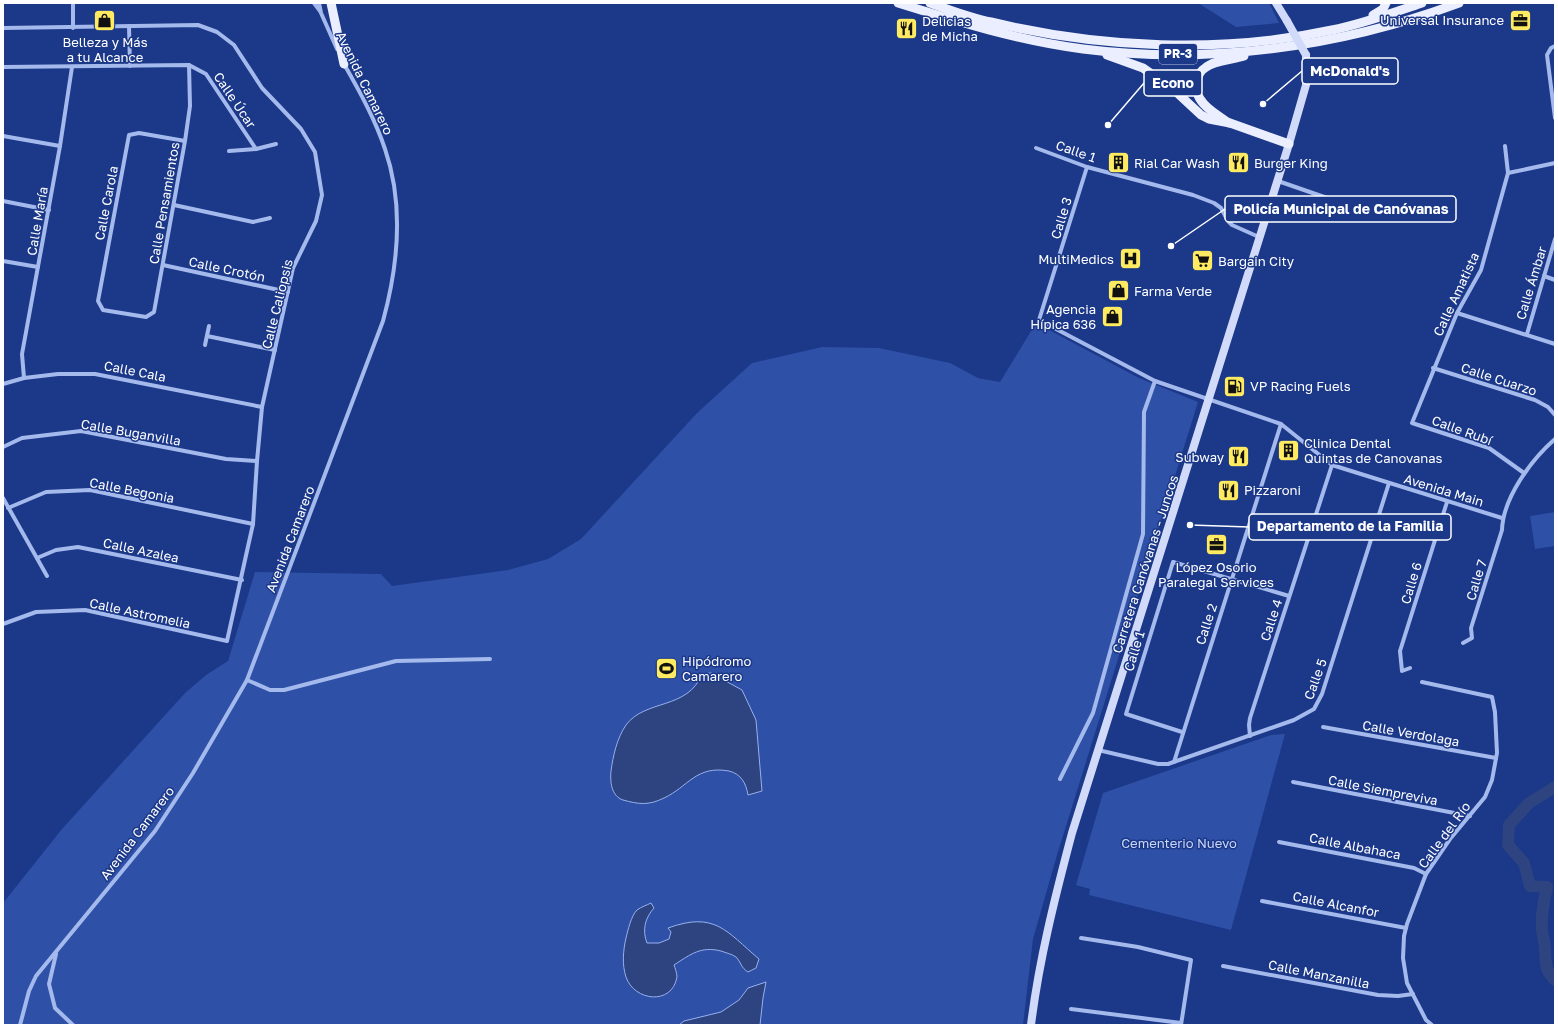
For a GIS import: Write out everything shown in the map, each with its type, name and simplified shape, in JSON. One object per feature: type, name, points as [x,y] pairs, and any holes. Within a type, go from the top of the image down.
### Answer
[{"type":"main road","points":[[331,3],[344,64]]},
{"type":"main road","name":"PR-3","points":[[898,3],[992,31],[1084,49],[1174,54],[1253,52],[1355,34],[1402,22],[1459,3]]},
{"type":"main road","name":"PR-3","points":[[930,3],[989,22],[1042,33],[1154,44],[1227,44],[1267,40],[1332,30],[1422,3]]},
{"type":"main road","name":"Carretera Canóvanas - Juncos","points":[[1031,1025],[1036,985],[1048,921],[1072,833],[1289,144],[1306,85],[1306,55],[1276,3]]},
{"type":"main road","points":[[1366,21],[1375,13],[1383,10],[1386,3]]},
{"type":"main road","points":[[1084,49],[1093,54],[1122,59],[1143,68],[1173,90],[1201,115],[1215,122],[1230,123]]},
{"type":"main road","points":[[1253,52],[1204,68],[1199,74],[1196,92],[1210,110],[1230,123],[1289,144]]},
{"type":"street","points":[[73,3],[73,28]]},
{"type":"street","name":"Avenida Camarero","points":[[20,1025],[28,991],[36,976],[155,831],[193,773],[247,680],[383,321],[393,287],[398,240],[393,181],[386,150],[368,105],[344,64],[321,13],[314,3]]},
{"type":"street","name":"Avenida Camarero","points":[[319,3],[321,13]]},
{"type":"street","name":"Calle Caliopsis","points":[[3,28],[198,25],[217,32],[234,45],[262,88],[301,129],[315,152],[322,195],[316,222],[293,268],[262,407],[256,461],[253,524],[228,641]]},
{"type":"street","points":[[129,26],[130,66]]},
{"type":"street","points":[[1555,46],[1550,48],[1547,55],[1555,118]]},
{"type":"street","name":"Calle Úcar","points":[[3,67],[189,65],[206,74],[256,148]]},
{"type":"street","name":"Calle Pensamientos","points":[[123,314],[146,317],[154,312],[185,142],[190,106],[189,65]]},
{"type":"street","name":"Calle María","points":[[24,378],[22,354],[49,210],[72,67]]},
{"type":"street","name":"Calle Carola","points":[[123,314],[102,310],[98,301],[129,135],[140,133],[185,142]]},
{"type":"street","points":[[3,136],[60,146]]},
{"type":"street","points":[[229,151],[276,144]]},
{"type":"street","name":"Calle Amatista","points":[[1412,423],[1433,368],[1457,313],[1482,270],[1508,173],[1505,146]]},
{"type":"street","name":"Calle 1","points":[[1036,148],[1087,167],[1193,195],[1214,203],[1221,208],[1232,225],[1259,236]]},
{"type":"street","points":[[1508,173],[1555,163]]},
{"type":"street","name":"Calle 3","points":[[1087,167],[1039,320],[1155,381]]},
{"type":"street","points":[[1277,181],[1382,217]]},
{"type":"street","points":[[3,201],[49,210]]},
{"type":"street","points":[[174,205],[253,222],[270,218]]},
{"type":"street","name":"Calle Ámbar","points":[[1527,334],[1555,239]]},
{"type":"street","points":[[3,261],[38,267]]},
{"type":"street","name":"Calle Crotón","points":[[163,265],[288,292]]},
{"type":"street","points":[[1544,276],[1555,280]]},
{"type":"street","points":[[1457,313],[1555,344]]},
{"type":"street","points":[[205,345],[209,326]]},
{"type":"street","points":[[207,336],[275,350]]},
{"type":"street","name":"Calle Cuarzo","points":[[1433,368],[1535,400],[1548,407],[1555,416]]},
{"type":"street","name":"Calle Cala","points":[[3,384],[24,378],[58,374],[95,374],[262,407]]},
{"type":"street","points":[[1060,779],[1093,713],[1141,542],[1144,527],[1144,412],[1155,381],[1209,399]]},
{"type":"street","name":"Avenida Main","points":[[1209,399],[1282,424],[1332,465],[1502,518]]},
{"type":"street","name":"Calle Rubí","points":[[1412,423],[1489,448],[1524,473]]},
{"type":"street","name":"Calle 2","points":[[1174,762],[1182,732],[1231,578],[1282,424]]},
{"type":"street","name":"Calle Buganvilla","points":[[3,447],[22,438],[80,431],[226,459],[256,461]]},
{"type":"street","points":[[1502,518],[1524,473],[1543,450],[1555,439]]},
{"type":"street","name":"Calle 4","points":[[1250,736],[1250,718],[1332,465]]},
{"type":"street","name":"Calle 5","points":[[1098,750],[1162,764],[1174,762],[1294,720],[1307,714],[1317,705],[1322,694],[1389,484]]},
{"type":"street","name":"Calle Begonia","points":[[8,508],[46,492],[90,490],[253,524]]},
{"type":"street","points":[[3,498],[47,576]]},
{"type":"street","name":"Calle 6","points":[[1410,668],[1402,671],[1400,651],[1447,502]]},
{"type":"street","name":"Calle 7","points":[[1463,643],[1472,638],[1472,628],[1502,530],[1502,518]]},
{"type":"street","name":"Calle Azalea","points":[[37,558],[56,550],[78,547],[242,580]]},
{"type":"street","name":"Calle 1","points":[[1182,732],[1126,714],[1173,562],[1289,596]]},
{"type":"street","name":"Calle Astromelia","points":[[4,624],[36,612],[85,610],[228,641]]},
{"type":"street","points":[[3,618],[4,624]]},
{"type":"street","points":[[247,680],[270,690],[284,690],[396,661],[490,659]]},
{"type":"street","name":"Calle del Río","points":[[1422,682],[1492,697],[1497,738],[1496,758],[1492,780],[1484,796],[1470,816],[1450,839],[1426,874],[1404,936],[1404,971],[1407,983],[1426,1020],[1432,1025]]},
{"type":"street","name":"Calle Verdolaga","points":[[1323,727],[1496,758]]},
{"type":"street","name":"Calle Siempreviva","points":[[1293,782],[1470,816]]},
{"type":"street","name":"Calle Albahaca","points":[[1279,842],[1414,868],[1426,874]]},
{"type":"street","name":"Calle Alcanfor","points":[[1262,901],[1406,928]]},
{"type":"street","points":[[1071,1009],[1181,1024],[1191,960],[1138,947],[1081,938]]},
{"type":"street","points":[[56,952],[49,984],[55,1008],[73,1025]]},
{"type":"street","name":"Calle Manzanilla","points":[[1223,966],[1378,995],[1398,996],[1413,994]]},
{"type":"green space","points":[[1198,3],[1269,3],[1279,23],[1236,27]]},
{"type":"green space","name":"Hipódromo Camarero","points":[[1036,323],[1139,378],[1198,402],[1057,855],[1033,939],[1023,1025],[3,1025],[3,903],[62,829],[185,693],[206,675],[228,661],[255,572],[381,574],[392,586],[508,570],[548,559],[581,539],[697,413],[752,363],[822,347],[879,348],[950,363],[978,378],[1000,382]]},
{"type":"green space","points":[[1555,512],[1555,546],[1535,549],[1530,516]]},
{"type":"green space","name":"Cementerio Nuevo","points":[[1285,734],[1231,930],[1089,895],[1090,889],[1076,885],[1103,793],[1271,735]]},
{"type":"shaded area","points":[[711,673],[742,690],[756,720],[762,791],[748,795],[744,783],[737,774],[729,771],[718,770],[700,774],[658,801],[638,803],[619,798],[612,788],[611,771],[616,747],[626,725],[634,717],[644,711],[687,694],[702,674]]},
{"type":"shaded area","points":[[651,903],[654,908],[648,916],[645,924],[645,938],[647,943],[659,943],[669,939],[671,932],[668,928],[684,923],[709,923],[728,932],[759,959],[756,968],[748,972],[733,955],[721,951],[702,950],[691,954],[674,965],[677,977],[674,986],[668,993],[653,997],[644,995],[637,991],[630,985],[626,977],[623,958],[625,943],[633,916],[637,910]]},
{"type":"shaded area","points":[[766,982],[760,1025],[679,1025],[684,1021],[721,1012],[739,1000],[748,988]]},
{"type":"waterway","points":[[1555,787],[1529,803],[1509,825],[1508,845],[1524,863],[1530,886],[1547,887],[1542,912],[1542,931],[1545,946],[1546,966],[1549,973],[1555,980]]},
{"type":"place","name":"Belleza y Más a tu Alcance","points":[[105,20]]},
{"type":"place","name":"Universal Insurance","points":[[1520,20]]},
{"type":"place","name":"Delicias de Micha","points":[[907,28]]},
{"type":"place","name":"McDonald's","points":[[1263,104]]},
{"type":"place","name":"Econo","points":[[1108,125]]},
{"type":"place","name":"Rial Car Wash","points":[[1118,163]]},
{"type":"place","name":"Burger King","points":[[1238,163]]},
{"type":"place","name":"Policía Municipal de Canóvanas","points":[[1171,246]]},
{"type":"place","name":"MultiMedics","points":[[1130,259]]},
{"type":"place","name":"Bargain City","points":[[1202,261]]},
{"type":"place","name":"Farma Verde","points":[[1119,291]]},
{"type":"place","name":"Agencia Hípica 636","points":[[1112,316]]},
{"type":"place","name":"VP Racing Fuels","points":[[1234,386]]},
{"type":"place","name":"Clinica Dental Quintas de Canovanas","points":[[1288,450]]},
{"type":"place","name":"Subway","points":[[1239,457]]},
{"type":"place","name":"Pizzaroni","points":[[1228,490]]},
{"type":"place","name":"Departamento de la Familia","points":[[1190,525]]},
{"type":"place","name":"López Osorio Paralegal Services","points":[[1216,545]]},
{"type":"place","name":"Hipódromo Camarero","points":[[666,668]]}]
